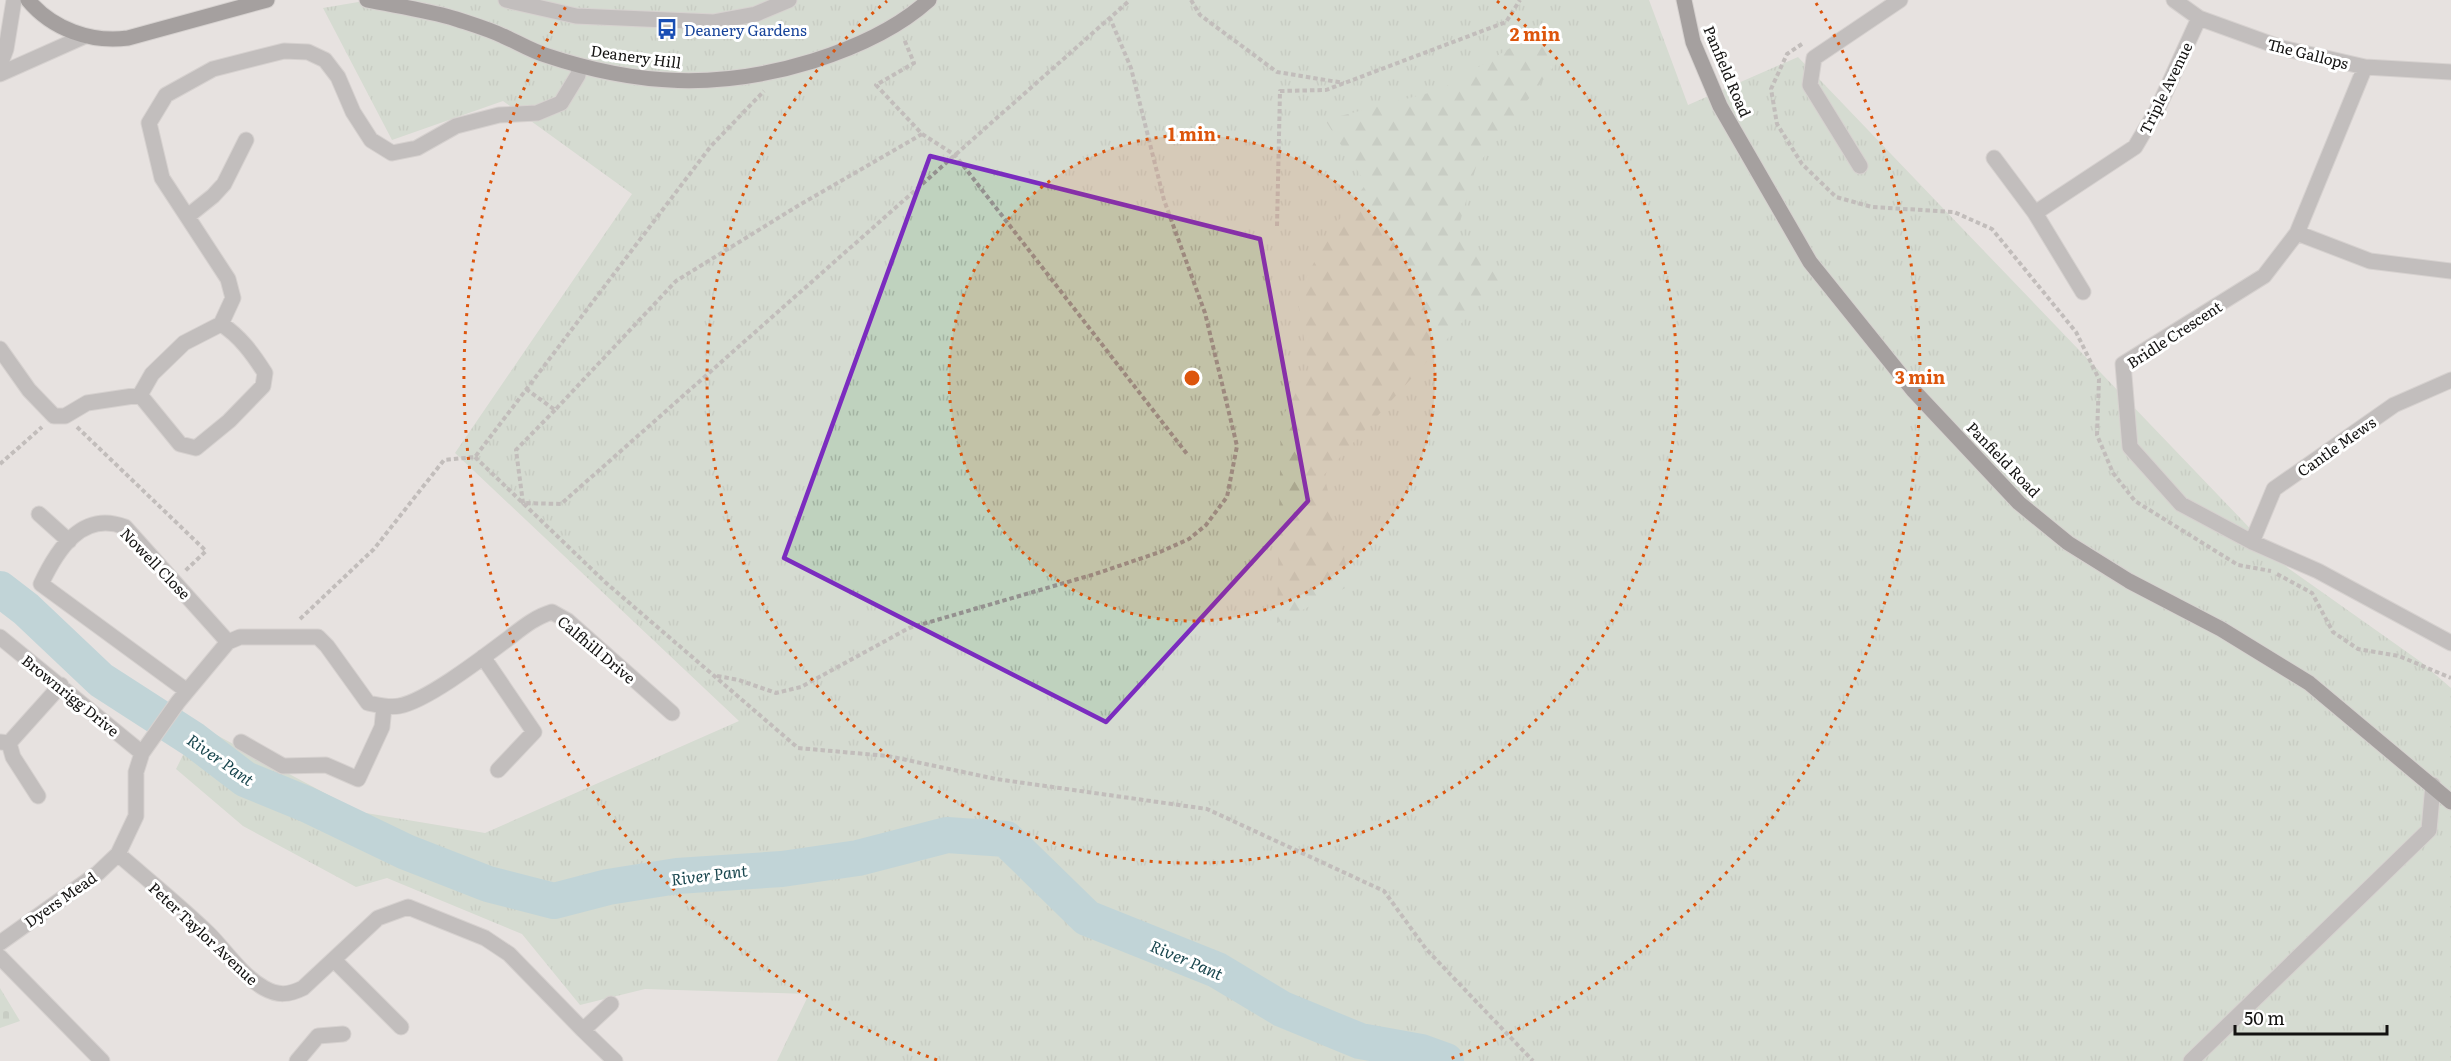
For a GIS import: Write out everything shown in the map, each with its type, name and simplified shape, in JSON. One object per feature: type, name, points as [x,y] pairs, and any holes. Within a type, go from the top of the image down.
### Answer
[{"type":"main road","points":[[28,0],[36,10],[83,37],[109,40],[128,38],[267,0]]},
{"type":"main road","name":"Deanery Hill","points":[[367,0],[453,19],[579,66],[645,79],[696,82],[742,78],[785,69],[837,53],[881,33],[929,0]]},
{"type":"main road","name":"Panfield Road","points":[[1684,0],[1693,42],[1720,106],[1810,262],[1913,390],[2011,494],[2068,543],[2129,581],[2221,629],[2308,682],[2451,802]]},
{"type":"street","points":[[0,65],[6,49],[14,0]]},
{"type":"street","points":[[506,0],[576,16],[713,22],[756,14],[789,0]]},
{"type":"street","points":[[576,0],[576,16]]},
{"type":"street","points":[[1860,166],[1810,85],[1814,58],[1900,0]]},
{"type":"street","name":"The Gallops","points":[[2174,0],[2199,18],[2282,48],[2365,67],[2451,72]]},
{"type":"street","name":"Triple Avenue","points":[[2035,213],[2135,147],[2158,108],[2199,18]]},
{"type":"street","points":[[0,74],[83,37]]},
{"type":"street","points":[[140,395],[152,374],[184,344],[221,324],[233,298],[228,279],[162,178],[149,123],[166,95],[213,69],[284,51],[308,52],[325,60],[338,77],[353,112],[371,140],[392,153],[417,148],[456,126],[499,115],[537,113],[561,103],[578,75],[579,66]]},
{"type":"street","name":"Bridle Crescent","points":[[2365,67],[2297,233],[2264,276],[2123,364],[2130,447],[2181,504],[2252,542],[2319,571],[2451,643]]},
{"type":"street","points":[[188,216],[224,184],[246,140]]},
{"type":"street","points":[[1995,158],[2035,213],[2084,292]]},
{"type":"street","points":[[2297,233],[2370,261],[2451,271]]},
{"type":"street","points":[[140,395],[180,444],[196,448],[212,437],[263,386],[265,373],[236,333],[221,324]]},
{"type":"street","points":[[0,349],[29,390],[60,416],[87,403],[140,395]]},
{"type":"street","name":"Cantle Mews","points":[[2252,542],[2274,489],[2394,405],[2451,380]]},
{"type":"street","points":[[39,514],[69,542]]},
{"type":"street","name":"Nowell Close","points":[[183,697],[41,584],[49,567],[76,531],[88,525],[111,521],[125,527],[228,642]]},
{"type":"street","name":"Calfhill Drive","points":[[483,657],[540,615],[552,612],[568,621],[672,713]]},
{"type":"street","name":"Brownrigg Drive","points":[[0,637],[142,753]]},
{"type":"street","points":[[118,854],[136,816],[136,772],[142,753],[183,697],[228,642],[240,637],[318,637],[368,703],[384,707],[400,706],[416,701],[483,657],[534,732],[498,770]]},
{"type":"street","points":[[38,796],[4,742],[61,685]]},
{"type":"street","points":[[241,742],[283,766],[326,765],[358,779],[382,727],[384,707]]},
{"type":"street","points":[[2191,1061],[2429,830],[2433,785]]},
{"type":"street","name":"Dyers Mead","points":[[0,943],[98,873],[118,854]]},
{"type":"street","name":"Peter Taylor Avenue","points":[[118,854],[209,934],[234,963],[262,987],[279,995],[303,988],[378,918],[408,907],[485,938],[509,954],[615,1061]]},
{"type":"street","points":[[0,957],[102,1061]]},
{"type":"street","points":[[334,960],[401,1027]]},
{"type":"street","points":[[583,1030],[611,1004]]},
{"type":"street","points":[[297,1061],[318,1036],[343,1034]]},
{"type":"path","points":[[524,503],[561,504],[1130,0]]},
{"type":"path","points":[[1191,0],[1200,15],[1277,72],[1344,83]]},
{"type":"path","points":[[1277,226],[1280,91],[1326,90],[1506,22],[1520,0]]},
{"type":"path","points":[[716,675],[740,680],[776,693],[801,687],[909,628],[1095,574],[1160,552],[1189,539],[1206,525],[1227,497],[1237,446],[1204,313],[1164,200],[1131,68],[1110,18]]},
{"type":"path","points":[[897,23],[914,63],[876,85],[922,134],[955,155],[1187,454]]},
{"type":"path","points":[[1806,42],[1787,54],[1771,89],[1777,124],[1802,164],[1836,197],[1872,207],[1954,212],[1992,229],[2076,332],[2099,379],[2097,435],[2113,473],[2135,501],[2238,565],[2271,571],[2312,593],[2333,632],[2358,649],[2399,656],[2451,678]]},
{"type":"path","points":[[275,636],[306,615],[374,549],[444,460],[475,457],[711,146],[785,69]]},
{"type":"path","points":[[524,503],[516,450],[676,281],[796,207],[922,134]]},
{"type":"path","points":[[526,390],[555,410]]},
{"type":"path","points":[[0,464],[60,416],[206,551],[174,581]]},
{"type":"path","points":[[475,457],[605,582],[716,675],[798,748],[888,756],[996,779],[1207,809],[1384,891],[1426,949],[1533,1061]]},
{"type":"highlighted area","points":[[930,156],[1260,239],[1308,501],[1106,722],[784,558]]},
{"type":"green space","points":[[370,0],[1649,0],[1688,105],[1798,57],[2288,568],[2421,662],[2451,688],[2451,1061],[777,1061],[809,994],[645,989],[580,1005],[522,934],[387,878],[356,887],[243,826],[176,769],[198,725],[360,812],[485,833],[739,721],[455,453],[632,194],[503,101],[392,140],[323,8]]},
{"type":"green space","points":[[1532,35],[1564,53],[1476,167],[1457,232],[1505,275],[1324,475],[1351,585],[1277,623],[1281,419],[1309,370],[1297,295],[1330,232],[1366,184],[1325,120],[1440,90]]},
{"type":"green space","points":[[0,988],[20,1021],[0,1028]]},
{"type":"waterway","name":"River Pant","points":[[0,589],[26,609],[101,680],[194,740],[245,779],[306,804],[406,852],[488,884],[554,901],[608,887],[677,876],[782,869],[858,858],[947,835],[1006,839],[1087,918],[1217,970],[1282,1009],[1360,1041],[1421,1052],[1446,1061]]},
{"type":"place","name":"Deanery Gardens","points":[[667,29]]}]
